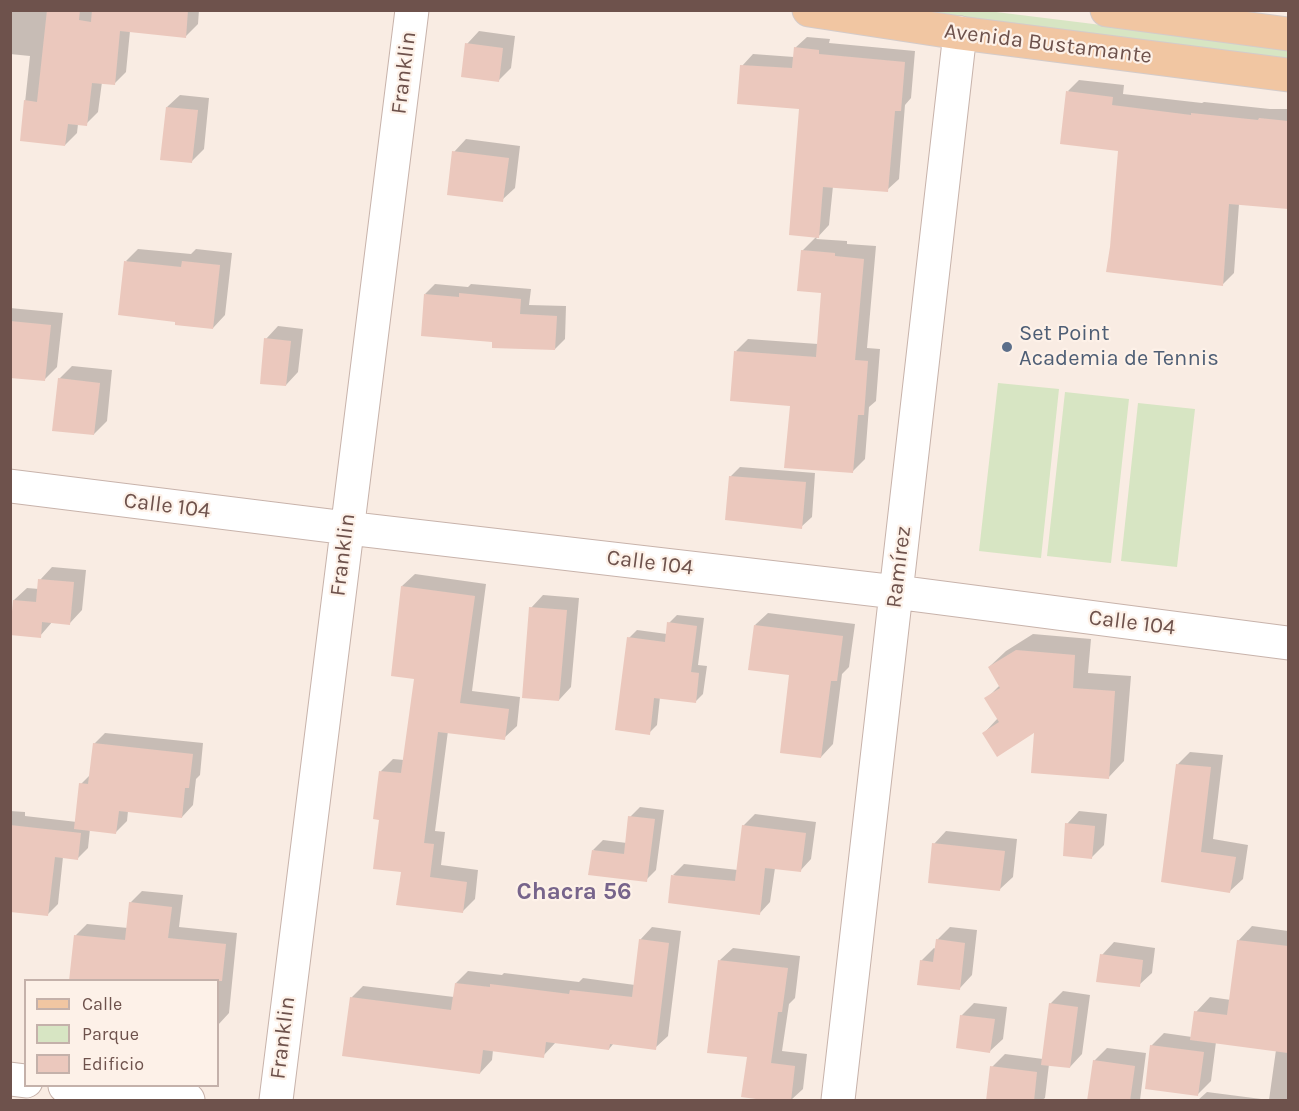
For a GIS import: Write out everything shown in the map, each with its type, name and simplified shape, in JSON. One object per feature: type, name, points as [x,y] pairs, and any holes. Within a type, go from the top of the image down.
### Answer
[{"type":"main road","name":"Avenida Bustamante","points":[[809,10],[960,33],[1288,75]]},
{"type":"main road","name":"Avenida Bustamante","points":[[1107,10],[1288,34]]},
{"type":"street","name":"Franklin","points":[[276,1101],[412,10]]},
{"type":"street","name":"Ramírez","points":[[838,1101],[960,33]]},
{"type":"street","name":"Calle 104","points":[[10,486],[896,592],[1288,643]]},
{"type":"street","points":[[73,1087],[188,1101]]},
{"type":"green space","points":[[820,11],[988,11],[1288,48],[1288,65]]},
{"type":"green space","points":[[998,383],[1059,389],[1041,558],[979,551]]},
{"type":"green space","points":[[1065,392],[1129,399],[1111,563],[1047,556]]},
{"type":"green space","points":[[1138,403],[1195,409],[1177,567],[1121,561]]},
{"type":"building","points":[[47,10],[80,10],[79,20],[91,22],[92,10],[188,10],[186,38],[120,31],[115,85],[92,83],[87,126],[68,124],[65,146],[20,141],[24,100],[37,102]]},
{"type":"building","points":[[465,43],[503,48],[499,82],[461,77]]},
{"type":"building","points":[[794,47],[819,50],[819,54],[905,62],[901,111],[895,111],[888,192],[823,187],[819,238],[789,235],[799,109],[737,104],[740,65],[792,68]]},
{"type":"building","points":[[1066,91],[1113,97],[1112,105],[1191,115],[1191,113],[1288,121],[1288,209],[1229,204],[1223,286],[1106,272],[1118,151],[1060,144]]},
{"type":"building","points":[[166,107],[198,110],[192,163],[160,160]]},
{"type":"building","points":[[452,151],[509,158],[503,202],[447,195]]},
{"type":"building","points":[[801,250],[835,253],[835,256],[864,259],[855,360],[868,361],[864,415],[858,415],[853,473],[784,468],[790,406],[730,401],[734,351],[816,357],[821,293],[797,291]]},
{"type":"building","points":[[124,261],[181,267],[182,261],[220,265],[213,329],[118,315]]},
{"type":"building","points":[[459,293],[521,299],[520,314],[557,316],[555,350],[492,348],[492,342],[421,336],[424,294],[459,297]]},
{"type":"building","points":[[10,321],[51,325],[45,381],[10,378]]},
{"type":"building","points":[[264,338],[291,341],[286,386],[260,384]]},
{"type":"building","points":[[58,378],[100,383],[94,435],[52,431]]},
{"type":"building","points":[[729,476],[806,482],[802,529],[725,520]]},
{"type":"building","points":[[38,579],[74,582],[70,625],[42,622],[41,638],[10,635],[13,600],[36,602]]},
{"type":"building","points":[[401,586],[475,596],[460,703],[509,709],[505,740],[438,732],[424,843],[434,844],[430,877],[467,882],[463,913],[396,905],[401,872],[373,869],[379,820],[373,819],[379,771],[401,773],[414,679],[391,676]]},
{"type":"building","points":[[529,607],[567,610],[559,701],[522,698]]},
{"type":"building","points":[[667,622],[697,626],[691,672],[699,673],[696,703],[654,698],[650,735],[615,730],[627,637],[665,642]]},
{"type":"building","points":[[754,625],[843,636],[837,681],[831,681],[821,758],[780,753],[789,675],[748,670]]},
{"type":"building","points":[[1016,650],[1075,655],[1073,688],[1115,691],[1109,779],[1031,773],[1034,733],[997,757],[982,733],[999,722],[984,698],[1000,688],[988,667]]},
{"type":"building","points":[[93,743],[193,754],[189,788],[185,788],[182,818],[119,811],[116,834],[74,829],[79,783],[88,784]]},
{"type":"building","points":[[1176,764],[1211,767],[1201,852],[1236,857],[1230,893],[1161,882]]},
{"type":"building","points":[[628,816],[655,819],[647,882],[588,875],[592,850],[624,854]]},
{"type":"building","points":[[1065,823],[1095,826],[1092,859],[1063,856]]},
{"type":"building","points":[[10,825],[81,833],[78,860],[55,857],[48,916],[10,912]]},
{"type":"building","points":[[742,825],[806,833],[801,872],[765,868],[760,915],[668,903],[671,875],[735,881]]},
{"type":"building","points":[[932,843],[1005,851],[1000,891],[928,883]]},
{"type":"building","points":[[129,902],[172,907],[168,938],[226,944],[222,981],[219,979],[69,979],[74,935],[125,940]]},
{"type":"building","points":[[639,939],[669,943],[656,1050],[610,1044],[609,1050],[546,1042],[544,1058],[483,1050],[480,1074],[342,1056],[350,997],[451,1010],[455,983],[490,987],[490,984],[569,994],[570,990],[632,997]]},
{"type":"building","points":[[936,939],[965,943],[960,990],[917,985],[920,960],[933,962]]},
{"type":"building","points":[[1237,940],[1288,946],[1288,1053],[1190,1040],[1194,1011],[1227,1015]]},
{"type":"building","points":[[1100,954],[1143,960],[1140,987],[1096,982]]},
{"type":"building","points":[[718,960],[788,968],[782,1012],[778,1012],[771,1063],[795,1066],[791,1101],[741,1097],[747,1057],[707,1053]]},
{"type":"building","points":[[1049,1003],[1078,1007],[1070,1068],[1041,1065]]},
{"type":"building","points":[[960,1015],[995,1019],[990,1053],[956,1048]]},
{"type":"building","points":[[1150,1045],[1204,1052],[1198,1096],[1145,1089]]},
{"type":"building","points":[[1093,1060],[1135,1066],[1130,1101],[1087,1101]]},
{"type":"building","points":[[990,1066],[1037,1072],[1034,1101],[986,1101]]},
{"type":"place","name":"Set Point Academia de Tennis","points":[[1007,347]]},
{"type":"district","name":"Chacra 56","points":[[574,892]]}]
